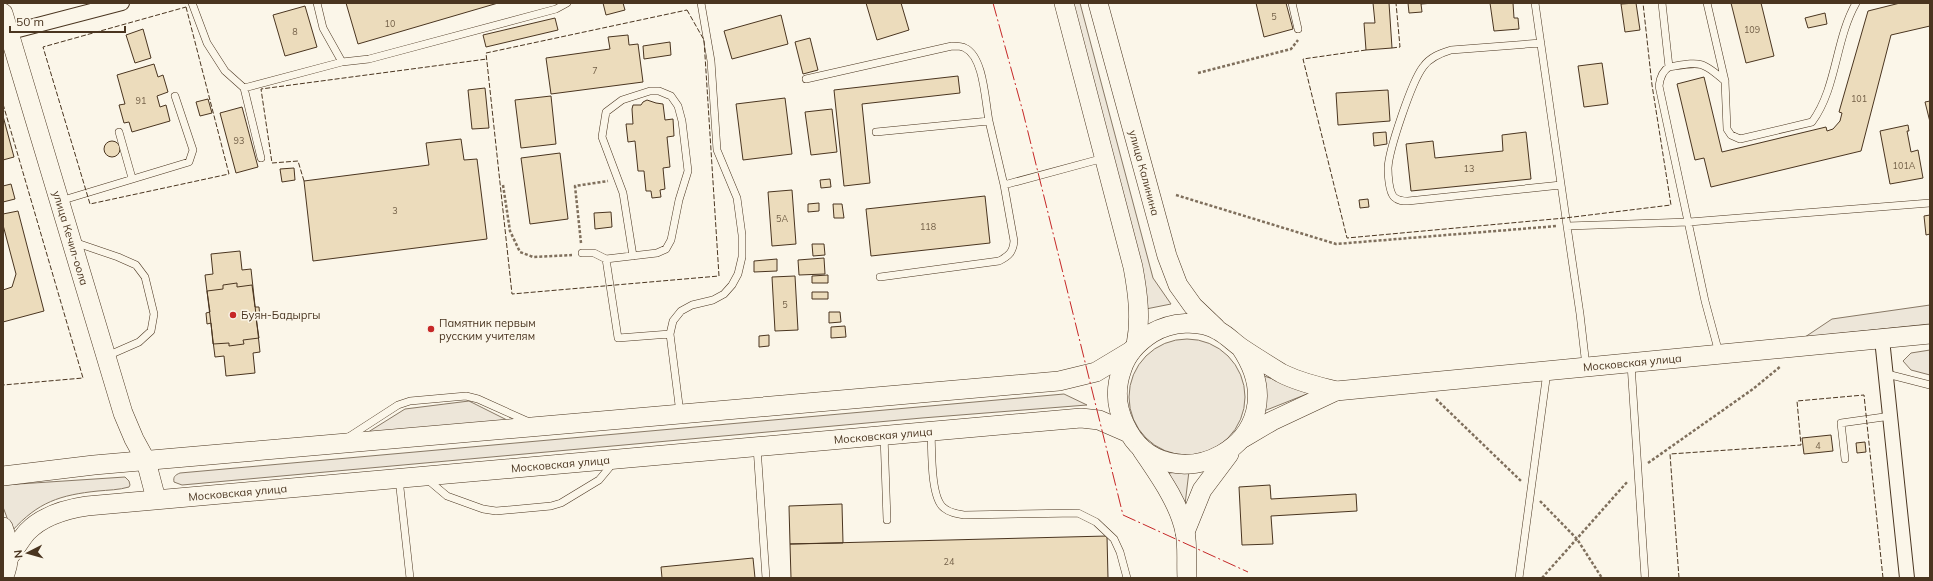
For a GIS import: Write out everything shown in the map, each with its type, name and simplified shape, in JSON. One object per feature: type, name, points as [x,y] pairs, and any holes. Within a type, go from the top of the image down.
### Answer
[{"type":"main road","points":[[1064,3],[1133,267],[1138,296],[1139,318],[1133,348],[1124,362],[1118,379],[1117,397],[1120,414],[1133,438],[1170,495],[1185,532],[1187,578]]},
{"type":"main road","name":"улица Калинина","points":[[1098,3],[1167,256],[1178,285],[1193,306],[1217,330]]},
{"type":"main road","name":"улица Кечил-оола","points":[[3,13],[6,33],[60,201],[123,413],[134,439],[146,461]]},
{"type":"main road","points":[[3,476],[94,465],[338,445],[1059,381],[1096,372],[1159,329],[1178,324],[1198,324],[1217,330],[1241,348],[1252,366],[1256,377],[1258,393],[1255,414],[1251,424],[1202,490],[1185,532]]},
{"type":"main road","name":"Московская улица","points":[[1239,441],[1272,421],[1336,391],[1631,364],[1930,334]]},
{"type":"main road","name":"Московская улица","points":[[1241,348],[1283,373],[1299,380],[1336,391]]},
{"type":"main road","name":"Московская улица","points":[[5,572],[28,531],[48,517],[68,509],[156,499],[399,477],[1081,418],[1099,420],[1133,438]]},
{"type":"main road","points":[[1133,438],[1152,455],[1169,462],[1187,464],[1205,462],[1221,456],[1239,441]]},
{"type":"main road","points":[[146,461],[156,499]]},
{"type":"main road","points":[[3,527],[8,541],[5,572]]},
{"type":"street","points":[[6,33],[122,3]]},
{"type":"street","points":[[1882,339],[1887,374],[1907,578]]},
{"type":"lane","points":[[192,3],[207,44],[225,71],[244,88],[261,158]]},
{"type":"lane","points":[[317,3],[323,28],[342,62]]},
{"type":"lane","points":[[244,88],[342,62],[369,59],[556,9],[567,3]]},
{"type":"lane","points":[[680,415],[670,334],[673,320],[681,311],[692,305],[713,300],[724,294],[732,285],[738,274],[742,257],[742,235],[737,198],[717,150],[711,61],[701,3]]},
{"type":"lane","points":[[1292,3],[1298,29]]},
{"type":"lane","points":[[1535,3],[1580,314],[1586,368]]},
{"type":"lane","points":[[1662,3],[1668,66],[1660,78],[1658,86],[1689,222],[1705,301],[1719,355]]},
{"type":"lane","points":[[1707,3],[1725,81],[1727,129],[1730,135],[1740,139],[1812,122],[1822,108],[1848,18],[1856,3]]},
{"type":"lane","points":[[1541,43],[1452,50],[1441,53],[1423,66],[1417,77],[1393,144],[1388,168],[1391,190],[1394,197],[1401,201],[1408,201],[1561,185]]},
{"type":"lane","points":[[806,79],[952,46],[964,47],[972,53],[979,62],[989,121],[1004,185],[1014,241],[1013,250],[1007,257],[999,261],[880,277]]},
{"type":"lane","points":[[1668,66],[1696,62],[1704,64],[1725,81]]},
{"type":"lane","points":[[582,253],[594,253],[606,259],[633,256],[657,253],[666,249],[672,240],[679,200],[688,171],[682,121],[678,106],[671,96],[659,91],[650,91],[622,100],[606,112],[602,137],[623,192],[633,256]]},
{"type":"lane","points":[[60,201],[189,162],[193,150],[175,96]]},
{"type":"lane","points":[[876,132],[989,121]]},
{"type":"lane","points":[[119,132],[132,178]]},
{"type":"lane","points":[[1004,185],[1104,158]]},
{"type":"lane","points":[[1567,226],[1689,222],[1930,203]]},
{"type":"lane","points":[[72,242],[118,257],[136,265],[145,277],[154,314],[151,331],[139,342],[107,356]]},
{"type":"lane","points":[[606,259],[618,338],[670,334]]},
{"type":"lane","points":[[1631,364],[1645,578]]},
{"type":"lane","points":[[1519,578],[1547,372]]},
{"type":"lane","points":[[1887,374],[1930,385]]},
{"type":"lane","points":[[338,445],[357,430],[398,405],[410,401],[466,396],[478,398],[540,426]]},
{"type":"lane","points":[[1845,459],[1841,422],[1891,416]]},
{"type":"lane","points":[[931,431],[934,484],[937,500],[943,508],[952,513],[964,515],[1078,513],[1096,522],[1114,539],[1120,552],[1127,578]]},
{"type":"lane","points":[[884,435],[887,520]]},
{"type":"lane","points":[[757,447],[766,578]]},
{"type":"lane","points":[[424,476],[447,496],[483,509],[496,511],[552,506],[561,503],[598,480],[618,458]]},
{"type":"lane","points":[[399,477],[410,578]]},
{"type":"path","points":[[1198,73],[1291,49],[1299,39],[1298,29]]},
{"type":"path","points":[[503,185],[510,231],[520,252],[532,257],[582,253],[574,186],[618,179]]},
{"type":"path","points":[[1176,195],[1336,244],[1567,226]]},
{"type":"path","points":[[1542,578],[1638,470],[1753,389],[1782,365]]},
{"type":"path","points":[[1420,384],[1531,491],[1577,539],[1602,578]]},
{"type":"shaded area","points":[[1071,3],[1080,3],[1153,278],[1171,304],[1141,310]]},
{"type":"shaded area","points":[[1930,305],[1930,324],[1805,337],[1832,319]]},
{"type":"shaded area","points":[[1187,339],[1209,343],[1228,356],[1241,375],[1245,397],[1241,419],[1228,438],[1209,451],[1187,455],[1165,451],[1146,438],[1133,419],[1129,397],[1133,375],[1146,356],[1165,343]]},
{"type":"shaded area","points":[[1930,350],[1930,375],[1911,370],[1903,361],[1911,353]]},
{"type":"shaded area","points":[[1264,376],[1312,392],[1264,411]]},
{"type":"shaded area","points":[[1064,394],[1087,405],[922,418],[182,485],[174,482],[175,476],[180,473]]},
{"type":"shaded area","points":[[469,401],[509,421],[365,434],[405,409]]},
{"type":"shaded area","points":[[1189,471],[1184,513],[1169,473]]},
{"type":"shaded area","points":[[125,477],[129,481],[129,487],[72,495],[50,502],[31,513],[12,531],[3,507],[3,485]]},
{"type":"building","points":[[346,3],[498,3],[358,44]]},
{"type":"building","points":[[603,3],[623,3],[625,10],[606,15]]},
{"type":"building","points":[[866,3],[901,3],[909,30],[877,40]]},
{"type":"building","points":[[1256,3],[1286,3],[1293,29],[1264,37]]},
{"type":"building","points":[[1373,3],[1389,3],[1392,48],[1366,50],[1364,23],[1375,23]]},
{"type":"building","points":[[1408,3],[1434,3],[1421,4],[1422,12],[1409,13]]},
{"type":"building","points":[[1490,3],[1513,3],[1514,18],[1518,18],[1519,29],[1494,31]]},
{"type":"building","points":[[1636,3],[1640,30],[1625,32],[1621,4]]},
{"type":"building","points":[[1731,3],[1761,3],[1774,56],[1746,63]]},
{"type":"building","points":[[1900,3],[1930,3],[1930,26],[1891,35],[1861,151],[1711,187],[1704,158],[1695,160],[1677,84],[1704,77],[1722,152],[1826,127],[1827,131],[1833,129],[1840,121],[1842,113],[1839,112],[1868,11]]},
{"type":"building","points":[[305,6],[317,47],[285,56],[273,15]]},
{"type":"building","points":[[1825,13],[1827,24],[1808,28],[1805,18]]},
{"type":"building","points":[[781,15],[788,44],[732,59],[724,31]]},
{"type":"building","points":[[555,18],[558,30],[486,47],[483,35]]},
{"type":"building","points":[[143,29],[151,58],[135,63],[126,35]]},
{"type":"building","points":[[628,35],[629,45],[638,44],[643,82],[551,94],[546,58],[610,49],[608,37]]},
{"type":"building","points":[[810,38],[818,70],[803,74],[795,42]]},
{"type":"building","points":[[670,42],[671,55],[644,59],[643,46]]},
{"type":"building","points":[[1602,63],[1608,104],[1584,107],[1578,66]]},
{"type":"building","points":[[154,64],[158,77],[163,75],[168,92],[157,96],[160,107],[166,105],[170,121],[132,132],[129,122],[124,123],[119,105],[125,104],[117,75]]},
{"type":"building","points":[[958,76],[960,93],[862,104],[870,183],[844,186],[834,90]]},
{"type":"building","points":[[485,88],[489,128],[472,129],[468,90]]},
{"type":"building","points":[[1388,90],[1390,121],[1338,125],[1336,93]]},
{"type":"building","points":[[551,96],[556,144],[521,148],[515,100]]},
{"type":"building","points":[[785,98],[792,154],[743,160],[736,104]]},
{"type":"building","points":[[208,99],[212,113],[200,116],[196,102]]},
{"type":"building","points":[[647,100],[663,104],[665,120],[673,119],[674,136],[667,137],[670,167],[663,168],[665,189],[660,190],[661,197],[652,198],[651,191],[646,191],[644,171],[638,171],[635,141],[628,142],[626,124],[633,124],[633,105],[641,105]]},
{"type":"building","points":[[1930,101],[1930,122],[1925,102]]},
{"type":"building","points":[[242,107],[258,167],[236,173],[220,113]]},
{"type":"building","points":[[832,109],[837,152],[811,155],[805,112]]},
{"type":"building","points":[[3,116],[14,157],[3,160]]},
{"type":"building","points":[[1908,125],[1909,131],[1907,131],[1911,152],[1918,150],[1923,178],[1890,184],[1880,131]]},
{"type":"building","points":[[1386,132],[1387,144],[1374,146],[1373,133]]},
{"type":"building","points":[[1526,132],[1531,179],[1411,191],[1406,144],[1433,141],[1435,158],[1503,151],[1502,135]]},
{"type":"building","points":[[461,139],[464,160],[477,159],[487,239],[313,261],[304,181],[429,165],[426,143]]},
{"type":"building","points":[[112,141],[119,146],[120,149],[115,156],[112,157],[105,152],[104,149],[109,142]]},
{"type":"building","points":[[560,153],[568,219],[530,224],[521,158]]},
{"type":"building","points":[[294,168],[295,180],[282,182],[280,169]]},
{"type":"building","points":[[830,179],[831,187],[821,188],[820,180]]},
{"type":"building","points":[[11,184],[15,199],[3,202],[3,186]]},
{"type":"building","points":[[792,190],[796,244],[772,246],[768,192]]},
{"type":"building","points":[[985,196],[990,243],[871,256],[866,209]]},
{"type":"building","points":[[1368,199],[1369,207],[1360,208],[1359,200]]},
{"type":"building","points":[[819,203],[819,211],[808,212],[808,204]]},
{"type":"building","points":[[833,204],[842,204],[844,218],[834,218]]},
{"type":"building","points":[[18,211],[44,311],[3,322],[3,290],[12,287],[16,274],[3,225],[3,214]]},
{"type":"building","points":[[611,212],[612,227],[595,229],[594,213]]},
{"type":"building","points":[[1930,215],[1930,234],[1926,235],[1924,216]]},
{"type":"building","points":[[812,244],[824,244],[825,255],[813,256]]},
{"type":"building","name":"Буян-Бадыргы","points":[[240,251],[242,270],[251,269],[260,352],[253,353],[255,373],[226,376],[224,356],[215,357],[205,275],[213,274],[211,254]]},
{"type":"building","points":[[824,258],[825,274],[799,275],[798,260]]},
{"type":"building","points":[[777,259],[777,271],[754,272],[754,261]]},
{"type":"building","points":[[828,275],[828,283],[812,283],[812,276]]},
{"type":"building","points":[[795,276],[798,330],[775,331],[772,277]]},
{"type":"building","name":"Буян-Бадыргы","points":[[237,283],[237,287],[252,285],[255,307],[259,307],[260,318],[256,318],[259,338],[243,340],[244,344],[229,346],[229,343],[213,344],[211,323],[207,324],[206,313],[210,312],[207,291],[223,289],[223,285]]},
{"type":"building","points":[[812,292],[828,292],[828,299],[812,299]]},
{"type":"building","points":[[829,312],[840,312],[841,322],[829,323]]},
{"type":"building","points":[[845,326],[846,337],[831,338],[831,327]]},
{"type":"building","points":[[769,335],[769,346],[759,347],[759,336]]},
{"type":"building","points":[[1831,435],[1833,451],[1804,454],[1802,438]]},
{"type":"building","points":[[1865,442],[1866,452],[1857,453],[1856,443]]},
{"type":"building","points":[[1270,485],[1271,499],[1356,494],[1357,511],[1271,516],[1273,544],[1242,545],[1239,487]]},
{"type":"building","points":[[842,504],[843,543],[790,544],[789,506]]},
{"type":"building","points":[[1107,536],[1108,578],[791,578],[790,544]]},
{"type":"building","points":[[753,558],[755,578],[662,578],[661,567]]},
{"type":"fence","points":[[1392,48],[1400,47],[1396,3]]},
{"type":"fence","points":[[1366,50],[1303,59],[1347,238],[1565,218],[1671,205],[1652,85],[1643,3]]},
{"type":"fence","points":[[186,7],[229,174],[90,204],[43,47],[186,7]]},
{"type":"fence","points":[[687,10],[704,40],[719,276],[512,294],[486,53],[687,10]]},
{"type":"fence","points":[[304,181],[298,161],[272,163],[261,89],[487,59]]},
{"type":"fence","points":[[3,104],[83,378],[3,385]]},
{"type":"fence","points":[[1679,578],[1670,454],[1801,445],[1797,401],[1864,395],[1883,578]]},
{"type":"power","points":[[993,3],[1023,112],[1123,515],[1248,572]]},
{"type":"place","name":"Буян-Бадыргы","points":[[233,315]]},
{"type":"place","name":"Памятник первым русским учителям","points":[[431,329]]}]
